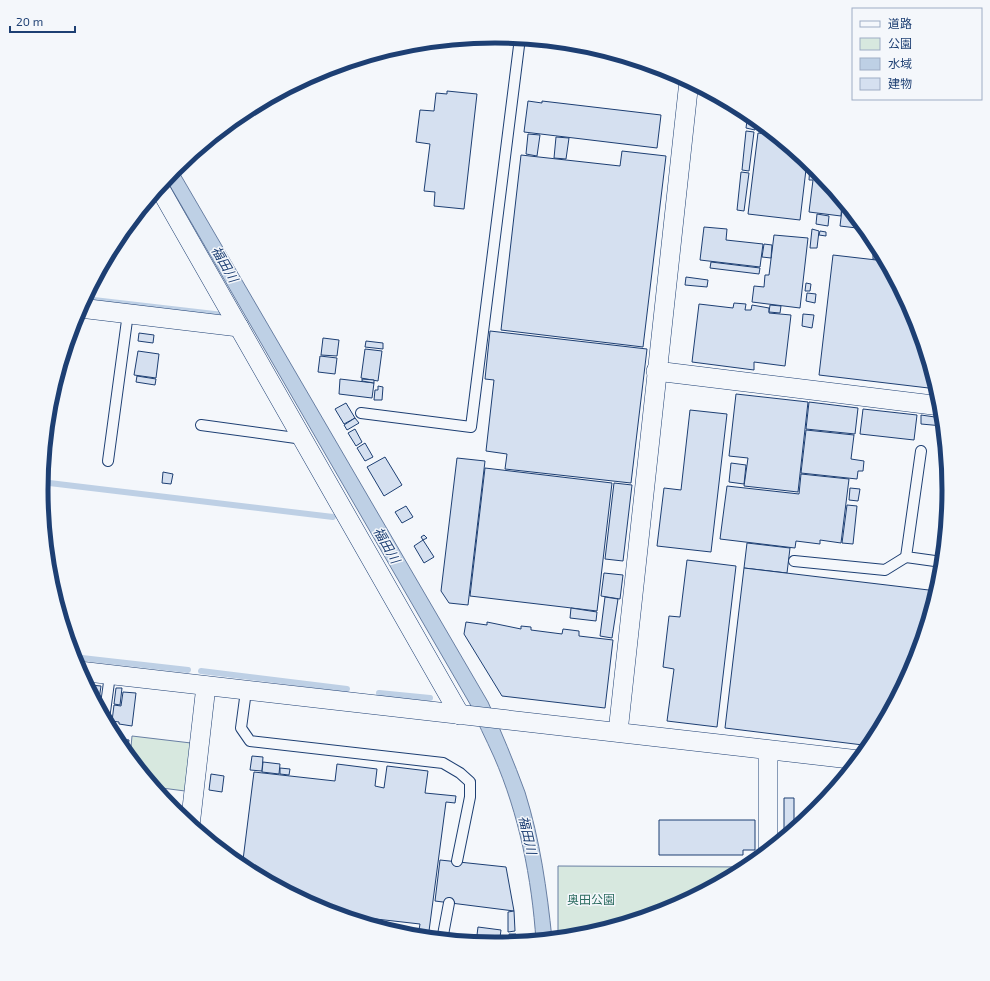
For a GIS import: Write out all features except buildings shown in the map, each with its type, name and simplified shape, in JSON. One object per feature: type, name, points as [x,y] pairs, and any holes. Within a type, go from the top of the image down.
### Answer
[{"type":"street","points":[[618,732],[656,371],[688,87]]},
{"type":"street","points":[[162,192],[463,715]]},
{"type":"street","points":[[87,309],[239,327]]},
{"type":"street","points":[[656,371],[934,405]]},
{"type":"street","points":[[87,672],[853,759]]},
{"type":"street","points":[[191,818],[206,686]]},
{"type":"street","points":[[768,750],[768,845]]},
{"type":"lane","points":[[361,413],[472,427],[519,44]]},
{"type":"lane","points":[[108,461],[128,313]]},
{"type":"lane","points":[[200,425],[303,439]]},
{"type":"lane","points":[[906,557],[920,451]]},
{"type":"lane","points":[[794,561],[885,570],[906,557],[937,561]]},
{"type":"lane","points":[[105,710],[110,675]]},
{"type":"lane","points":[[246,691],[241,728],[250,741],[443,763],[460,773],[470,782],[470,797],[457,861]]},
{"type":"lane","points":[[443,935],[449,903]]},
{"type":"green space","points":[[132,736],[191,743],[185,791],[161,788],[131,750]]},
{"type":"green space","name":"奥田公園","points":[[558,866],[737,867],[693,892],[639,914],[611,923],[558,933]]},
{"type":"water","name":"福田川","points":[[180,173],[488,702],[503,735],[525,792],[535,828],[548,902],[551,934],[536,936],[528,871],[511,801],[494,757],[470,704],[169,184]]},
{"type":"waterway","points":[[91,300],[223,315]]},
{"type":"waterway","points":[[48,483],[333,517]]},
{"type":"waterway","points":[[80,658],[188,670]]},
{"type":"waterway","points":[[201,671],[347,689]]},
{"type":"waterway","points":[[379,693],[430,698]]}]
